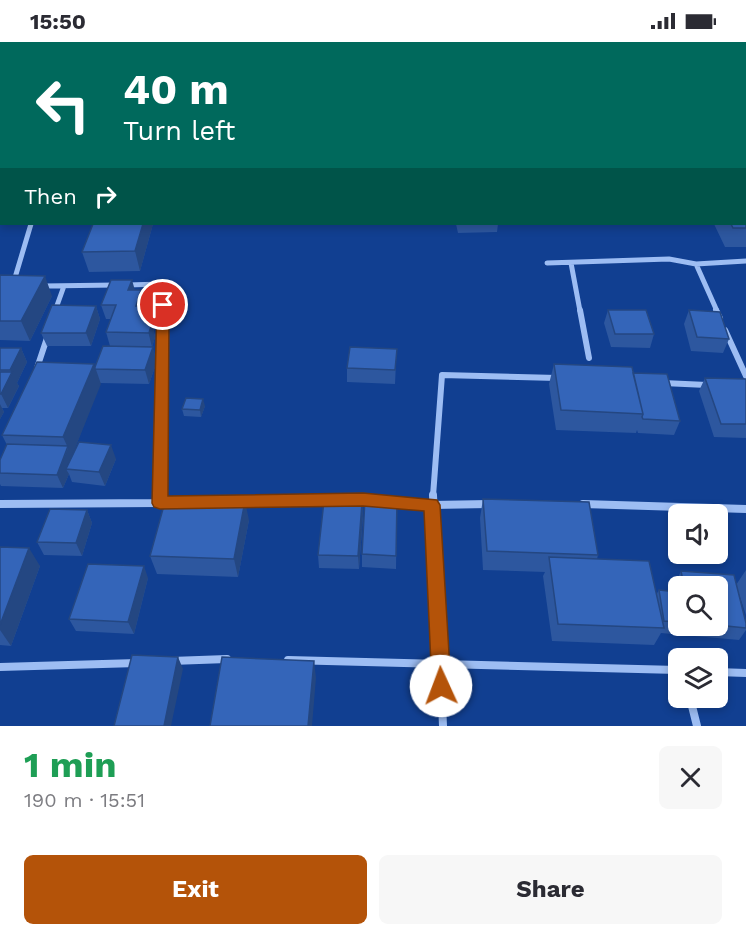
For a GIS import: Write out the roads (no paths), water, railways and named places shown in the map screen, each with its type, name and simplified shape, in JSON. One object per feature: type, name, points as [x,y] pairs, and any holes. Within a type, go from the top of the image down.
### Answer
[{"type":"street","points":[[22,287],[9,287],[31,225]]},
{"type":"street","points":[[547,263],[669,259],[696,264],[746,261]]},
{"type":"street","points":[[572,262],[589,358]]},
{"type":"street","points":[[696,264],[746,376]]},
{"type":"street","points":[[33,286],[163,284],[160,503]]},
{"type":"street","points":[[53,319],[64,286]]},
{"type":"street","points":[[35,374],[50,330]]},
{"type":"street","points":[[443,726],[432,505],[442,375],[563,379]]},
{"type":"street","points":[[652,383],[711,385]]},
{"type":"street","points":[[232,502],[363,500],[432,505],[504,504]]},
{"type":"street","points":[[0,504],[172,503]]},
{"type":"street","points":[[576,504],[746,509]]},
{"type":"street","points":[[164,662],[234,659]]},
{"type":"street","points":[[280,660],[668,670]]},
{"type":"street","points":[[0,667],[152,662]]},
{"type":"street","points":[[728,672],[746,673]]},
{"type":"street","points":[[692,708],[697,726]]}]
